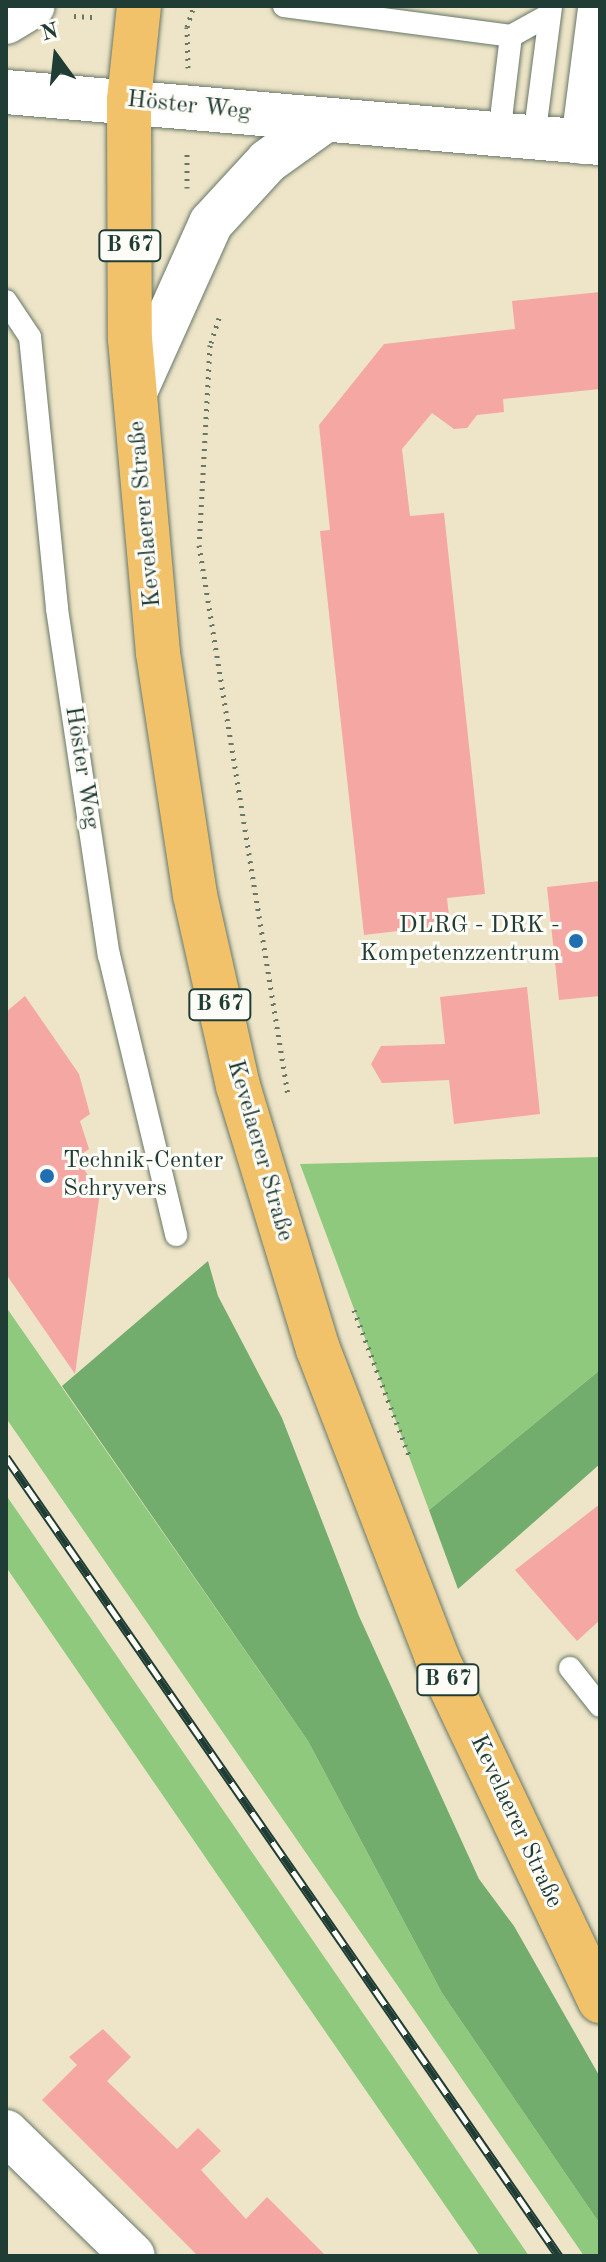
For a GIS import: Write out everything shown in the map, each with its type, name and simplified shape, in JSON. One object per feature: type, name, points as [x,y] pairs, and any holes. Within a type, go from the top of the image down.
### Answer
[{"type":"main road","name":"Kevelaerer Straße","points":[[139,6],[129,100],[130,339],[158,653],[195,895],[238,1086],[318,1349],[437,1658],[600,2001]]},
{"type":"street","points":[[6,22],[33,6]]},
{"type":"street","points":[[592,142],[600,9]]},
{"type":"street","name":"Höster Weg","points":[[6,92],[129,100],[324,121],[592,142]]},
{"type":"street","points":[[135,392],[211,223],[268,161],[324,121]]},
{"type":"street","points":[[6,2132],[133,2256]]},
{"type":"lane","points":[[284,6],[511,36],[550,11]]},
{"type":"lane","points":[[517,136],[550,11]]},
{"type":"lane","points":[[511,36],[517,136]]},
{"type":"lane","name":"Höster Weg","points":[[6,301],[30,337],[57,609],[109,955],[176,1235]]},
{"type":"lane","points":[[570,1668],[600,1706]]},
{"type":"path","points":[[194,6],[187,27],[189,106],[186,202],[211,223]]},
{"type":"path","points":[[223,304],[210,345],[199,545],[290,1103]]},
{"type":"path","points":[[348,1294],[413,1467]]},
{"type":"green space","points":[[600,1157],[600,1370],[429,1510],[300,1164]]},
{"type":"green space","points":[[208,1261],[218,1296],[282,1418],[359,1616],[479,1879],[514,1926],[600,2077],[600,2224],[442,1993],[308,1741],[62,1386]]},
{"type":"green space","points":[[6,1307],[308,1741],[442,1993],[600,2224],[600,2256],[584,2256],[6,1418]]},
{"type":"green space","points":[[600,1370],[600,1464],[458,1589],[429,1510]]},
{"type":"green space","points":[[6,1495],[529,2256],[480,2256],[258,1934],[6,1567]]},
{"type":"building","points":[[600,292],[600,389],[503,399],[504,412],[477,415],[467,428],[454,429],[432,413],[402,449],[410,516],[444,513],[485,894],[447,898],[450,925],[364,935],[320,531],[330,530],[319,425],[384,344],[515,329],[512,301]]},
{"type":"building","name":"DLRG - DRK - Kompetenzzentrum","points":[[600,881],[600,996],[559,1000],[547,887]]},
{"type":"building","points":[[527,987],[540,1114],[454,1124],[449,1080],[382,1083],[371,1064],[381,1046],[445,1044],[440,997]]},
{"type":"building","name":"Technik-Center Schryvers","points":[[25,996],[79,1074],[90,1114],[80,1121],[89,1149],[76,1158],[100,1192],[75,1374],[6,1274],[6,1012]]},
{"type":"building","points":[[600,1504],[600,1620],[577,1641],[515,1570]]},
{"type":"building","points":[[103,2029],[131,2057],[107,2081],[177,2149],[198,2128],[221,2151],[201,2170],[246,2219],[267,2197],[326,2256],[198,2256],[42,2100],[77,2065],[69,2057]]},
{"type":"railway","points":[[6,1457],[559,2256]]},
{"type":"place","name":"DLRG - DRK - Kompetenzzentrum","points":[[576,941]]},
{"type":"place","name":"Technik-Center Schryvers","points":[[47,1176]]}]
